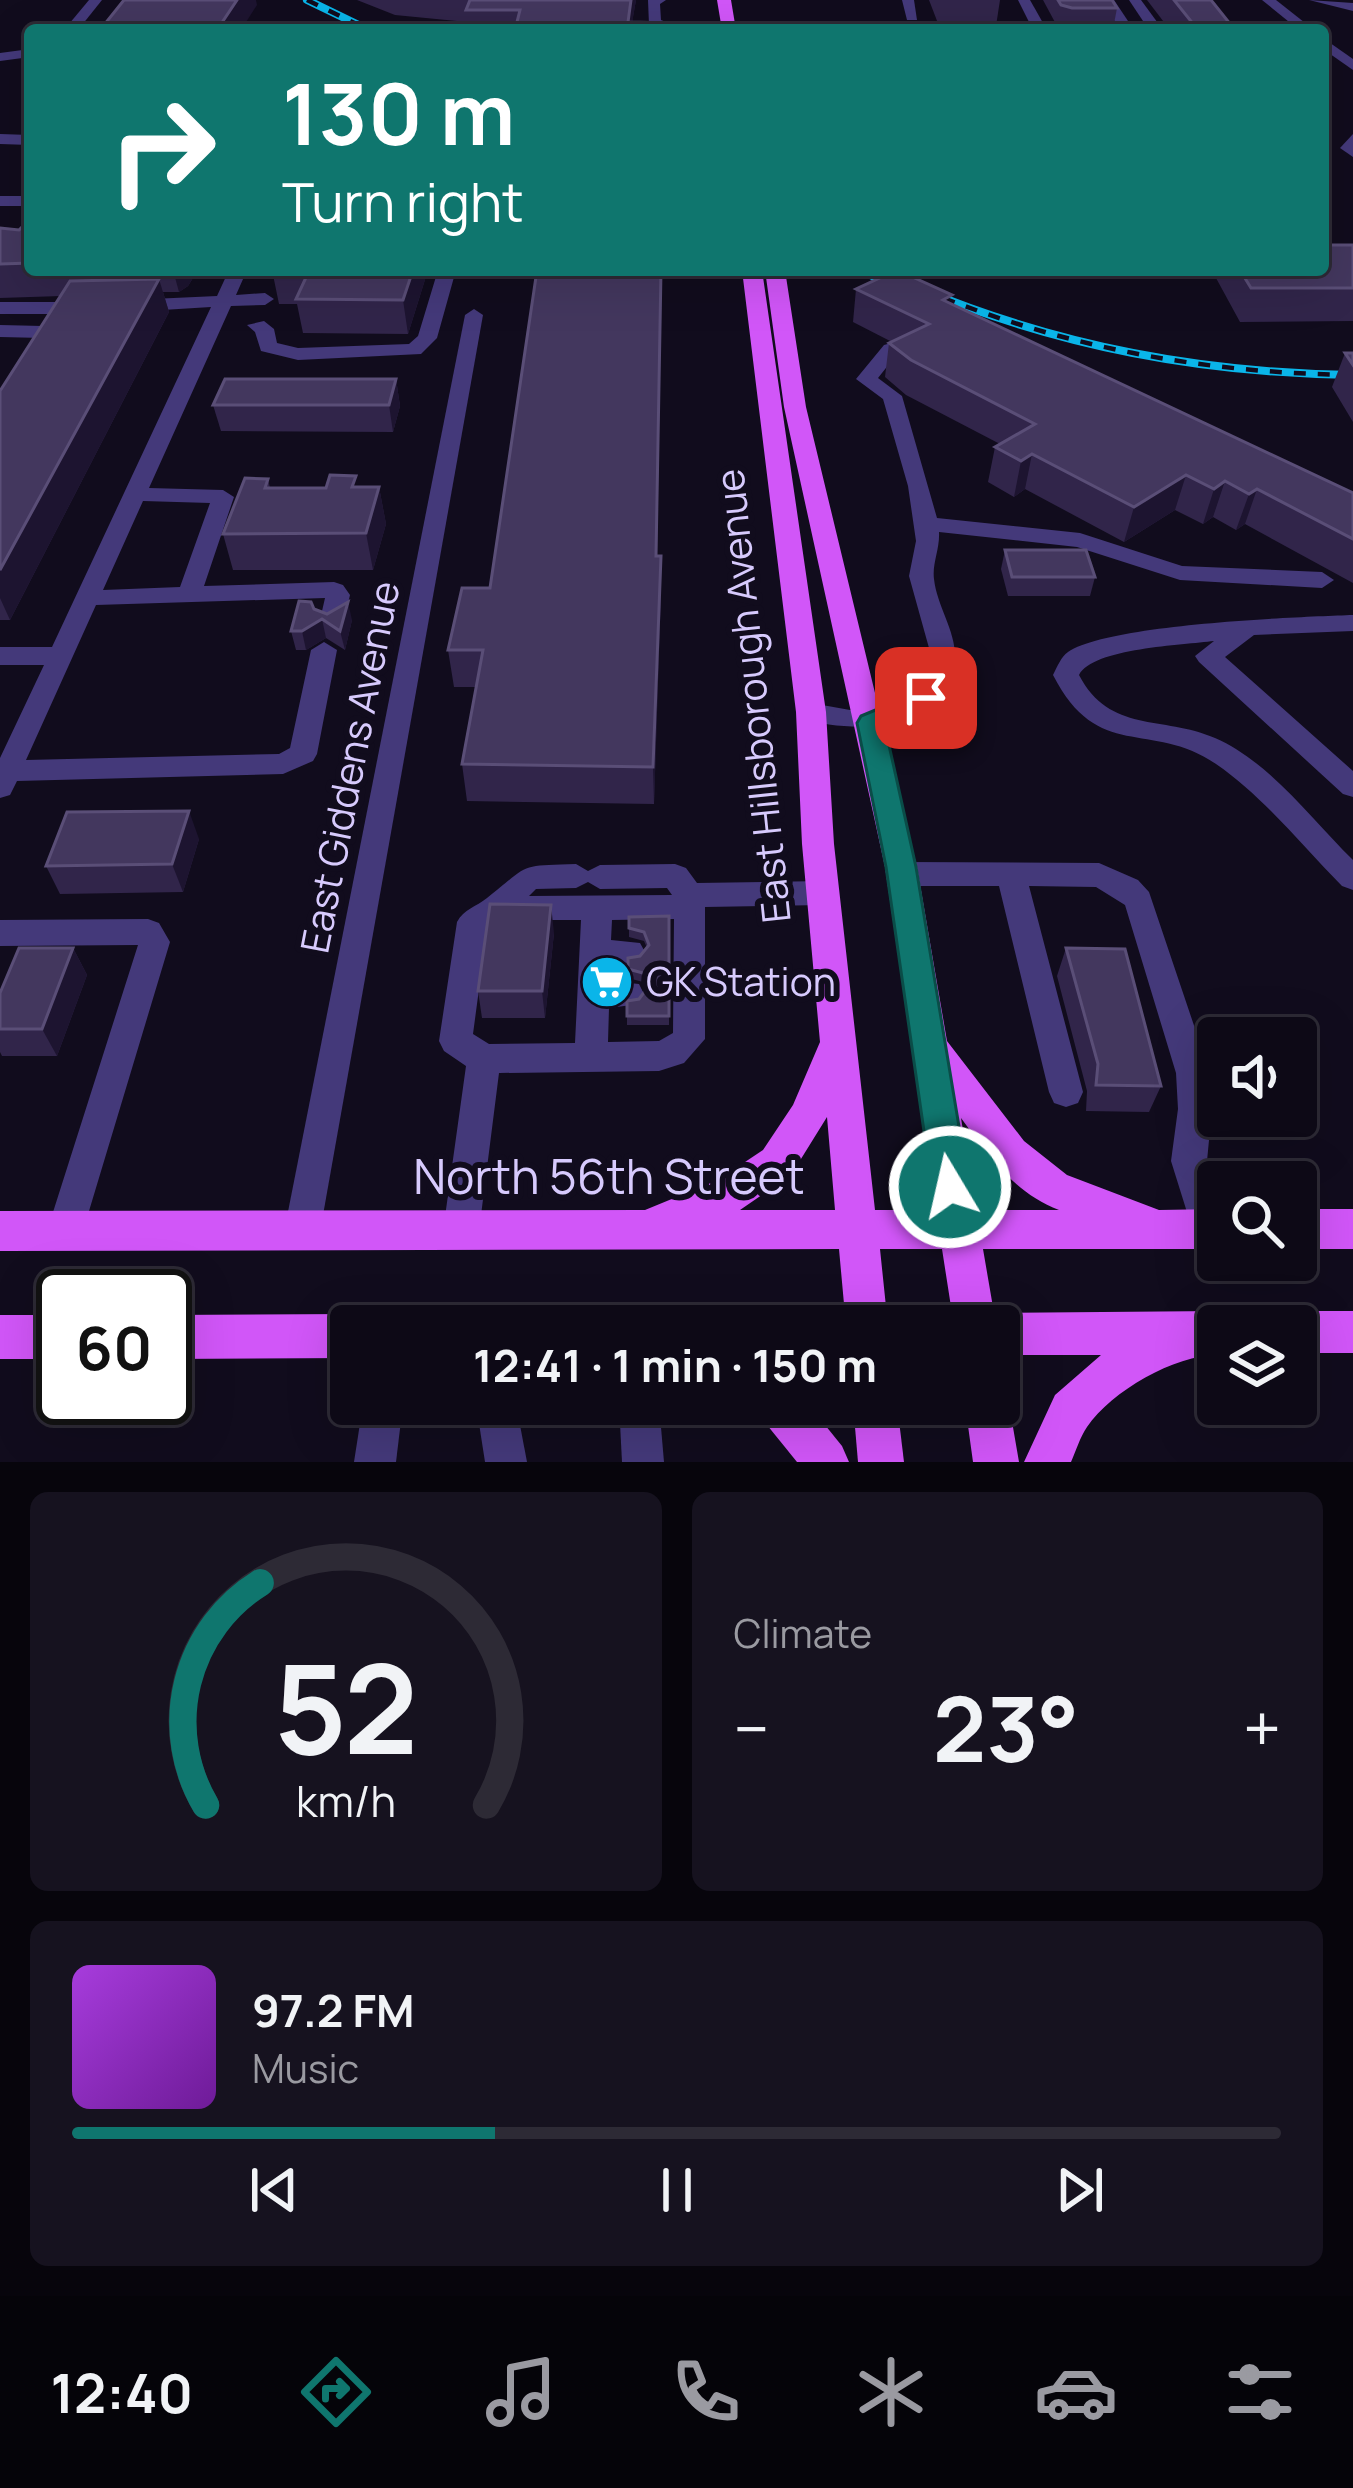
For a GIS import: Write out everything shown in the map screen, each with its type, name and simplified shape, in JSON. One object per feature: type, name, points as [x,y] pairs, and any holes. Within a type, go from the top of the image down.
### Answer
[{"type":"main road","name":"East Hillsborough Avenue","points":[[753,276],[811,712],[865,1305]]},
{"type":"main road","name":"East Hillsborough Avenue","points":[[776,276],[795,406],[902,874],[971,1305]]},
{"type":"main road","points":[[632,1231],[724,1201],[769,1173],[806,1130],[839,1041]]},
{"type":"main road","points":[[929,1044],[1010,1154],[1054,1189],[1166,1228]]},
{"type":"main road","name":"North 56th Street","points":[[0,1231],[1197,1228]]},
{"type":"main road","points":[[1317,1229],[1353,1229]]},
{"type":"main road","points":[[1317,1332],[1353,1332]]},
{"type":"main road","points":[[1020,1333],[1197,1333]]},
{"type":"main road","points":[[0,1337],[36,1336]]},
{"type":"main road","points":[[192,1336],[330,1336]]},
{"type":"main road","points":[[1047,1462],[1071,1411],[1114,1371],[1197,1338]]},
{"type":"main road","points":[[796,1425],[826,1462]]},
{"type":"main road","points":[[877,1425],[880,1462]]},
{"type":"main road","points":[[990,1425],[996,1462]]},
{"type":"street","points":[[75,24],[96,0]]},
{"type":"street","points":[[660,0],[654,1],[654,22],[665,24]]},
{"type":"street","points":[[908,0],[912,17]]},
{"type":"street","points":[[1268,0],[1299,24]]},
{"type":"street","points":[[1315,0],[1353,7]]},
{"type":"street","points":[[1329,47],[1353,66]]},
{"type":"street","points":[[1353,139],[1348,148],[1353,152]]},
{"type":"street","points":[[235,276],[4,780],[283,764],[302,754],[324,650]]},
{"type":"street","points":[[212,326],[256,325],[264,329],[268,347],[288,354],[414,350],[427,338],[445,276]]},
{"type":"street","points":[[0,308],[223,301],[268,292],[256,325]]},
{"type":"street","points":[[0,331],[38,340],[58,309]]},
{"type":"street","name":"East Giddens Avenue","points":[[302,1232],[474,315]]},
{"type":"street","points":[[811,712],[843,722],[871,723],[926,698],[938,687],[943,658],[920,571],[928,545],[925,524],[892,396],[866,379],[891,349]]},
{"type":"street","points":[[133,494],[223,497],[189,595]]},
{"type":"street","points":[[925,524],[1080,540],[1180,573],[1322,580]]},
{"type":"street","points":[[86,598],[334,590],[335,608]]},
{"type":"street","points":[[1353,622],[1262,626],[1098,649],[1074,660],[1066,675],[1076,701],[1102,720],[1204,744],[1238,766],[1353,878]]},
{"type":"street","points":[[1262,626],[1208,656],[1353,787]]},
{"type":"street","points":[[0,656],[59,656]]},
{"type":"street","points":[[902,874],[1099,875],[1127,888],[1138,900],[1193,1073],[1195,1109],[1189,1161],[1197,1182]]},
{"type":"street","points":[[1011,874],[1066,1091]]},
{"type":"street","points":[[690,901],[682,951],[683,993],[692,1028],[682,1047],[658,1056],[484,1059],[456,1041],[472,922],[496,908],[591,887],[690,901],[824,892]]},
{"type":"street","points":[[591,887],[612,952],[594,994],[591,1057]]},
{"type":"street","points":[[0,933],[148,932],[154,942],[65,1232]]},
{"type":"street","points":[[594,994],[628,994]]},
{"type":"street","points":[[460,1232],[484,1059]]},
{"type":"street","points":[[375,1462],[380,1425]]},
{"type":"street","points":[[500,1425],[506,1462]]},
{"type":"street","points":[[641,1425],[644,1462]]},
{"type":"building","points":[[124,0],[237,0],[221,24],[105,24]]},
{"type":"building","points":[[470,0],[631,0],[628,22],[675,24],[516,24],[520,10],[466,10]]},
{"type":"building","points":[[1058,0],[1112,0],[1117,8],[1072,8]]},
{"type":"building","points":[[1174,0],[1211,0],[1230,24],[1193,24]]},
{"type":"building","points":[[24,226],[24,263],[0,264],[0,228]]},
{"type":"building","points":[[1329,245],[1353,245],[1353,288],[1251,288],[1244,276],[1329,276]]},
{"type":"building","points":[[307,276],[411,276],[403,300],[296,299]]},
{"type":"building","points":[[536,276],[661,276],[656,556],[661,556],[653,767],[462,764],[483,650],[448,650],[462,588],[490,588]]},
{"type":"building","points":[[884,276],[910,276],[952,295],[943,300],[1353,493],[1353,539],[1257,489],[1249,494],[1225,481],[1214,489],[1186,475],[1134,507],[1032,454],[1021,461],[995,447],[1035,424],[911,360],[889,343],[929,324],[856,289]]},
{"type":"building","points":[[159,279],[0,570],[0,391],[70,281]]},
{"type":"building","points":[[225,379],[396,379],[389,405],[213,405]]},
{"type":"building","points":[[330,475],[356,476],[352,487],[379,487],[366,533],[223,534],[245,478],[268,479],[265,488],[326,488]]},
{"type":"building","points":[[1005,550],[1086,550],[1095,577],[1012,577]]},
{"type":"building","points":[[299,601],[311,602],[314,609],[327,614],[348,602],[340,631],[322,619],[302,631],[291,631]]},
{"type":"building","points":[[189,811],[172,864],[46,866],[67,812]]},
{"type":"building","points":[[490,904],[551,905],[542,991],[478,991]]},
{"type":"building","points":[[669,916],[669,1016],[627,1016],[627,1001],[639,999],[648,987],[643,973],[628,969],[628,958],[640,956],[649,945],[644,932],[629,928],[629,917]]},
{"type":"building","points":[[19,948],[73,948],[42,1029],[0,1029],[0,993]]},
{"type":"building","points":[[1066,948],[1125,949],[1161,1086],[1096,1085],[1098,1064]]},
{"type":"railway","points":[[307,0],[357,24]]},
{"type":"railway","points":[[872,276],[909,294]]},
{"type":"railway","points":[[921,289],[1026,327],[1133,353],[1241,369],[1353,375]]},
{"type":"place","name":"GK Station","points":[[607,982]]},
{"type":"route","points":[[926,698],[871,723],[901,867],[950,1187]]}]
